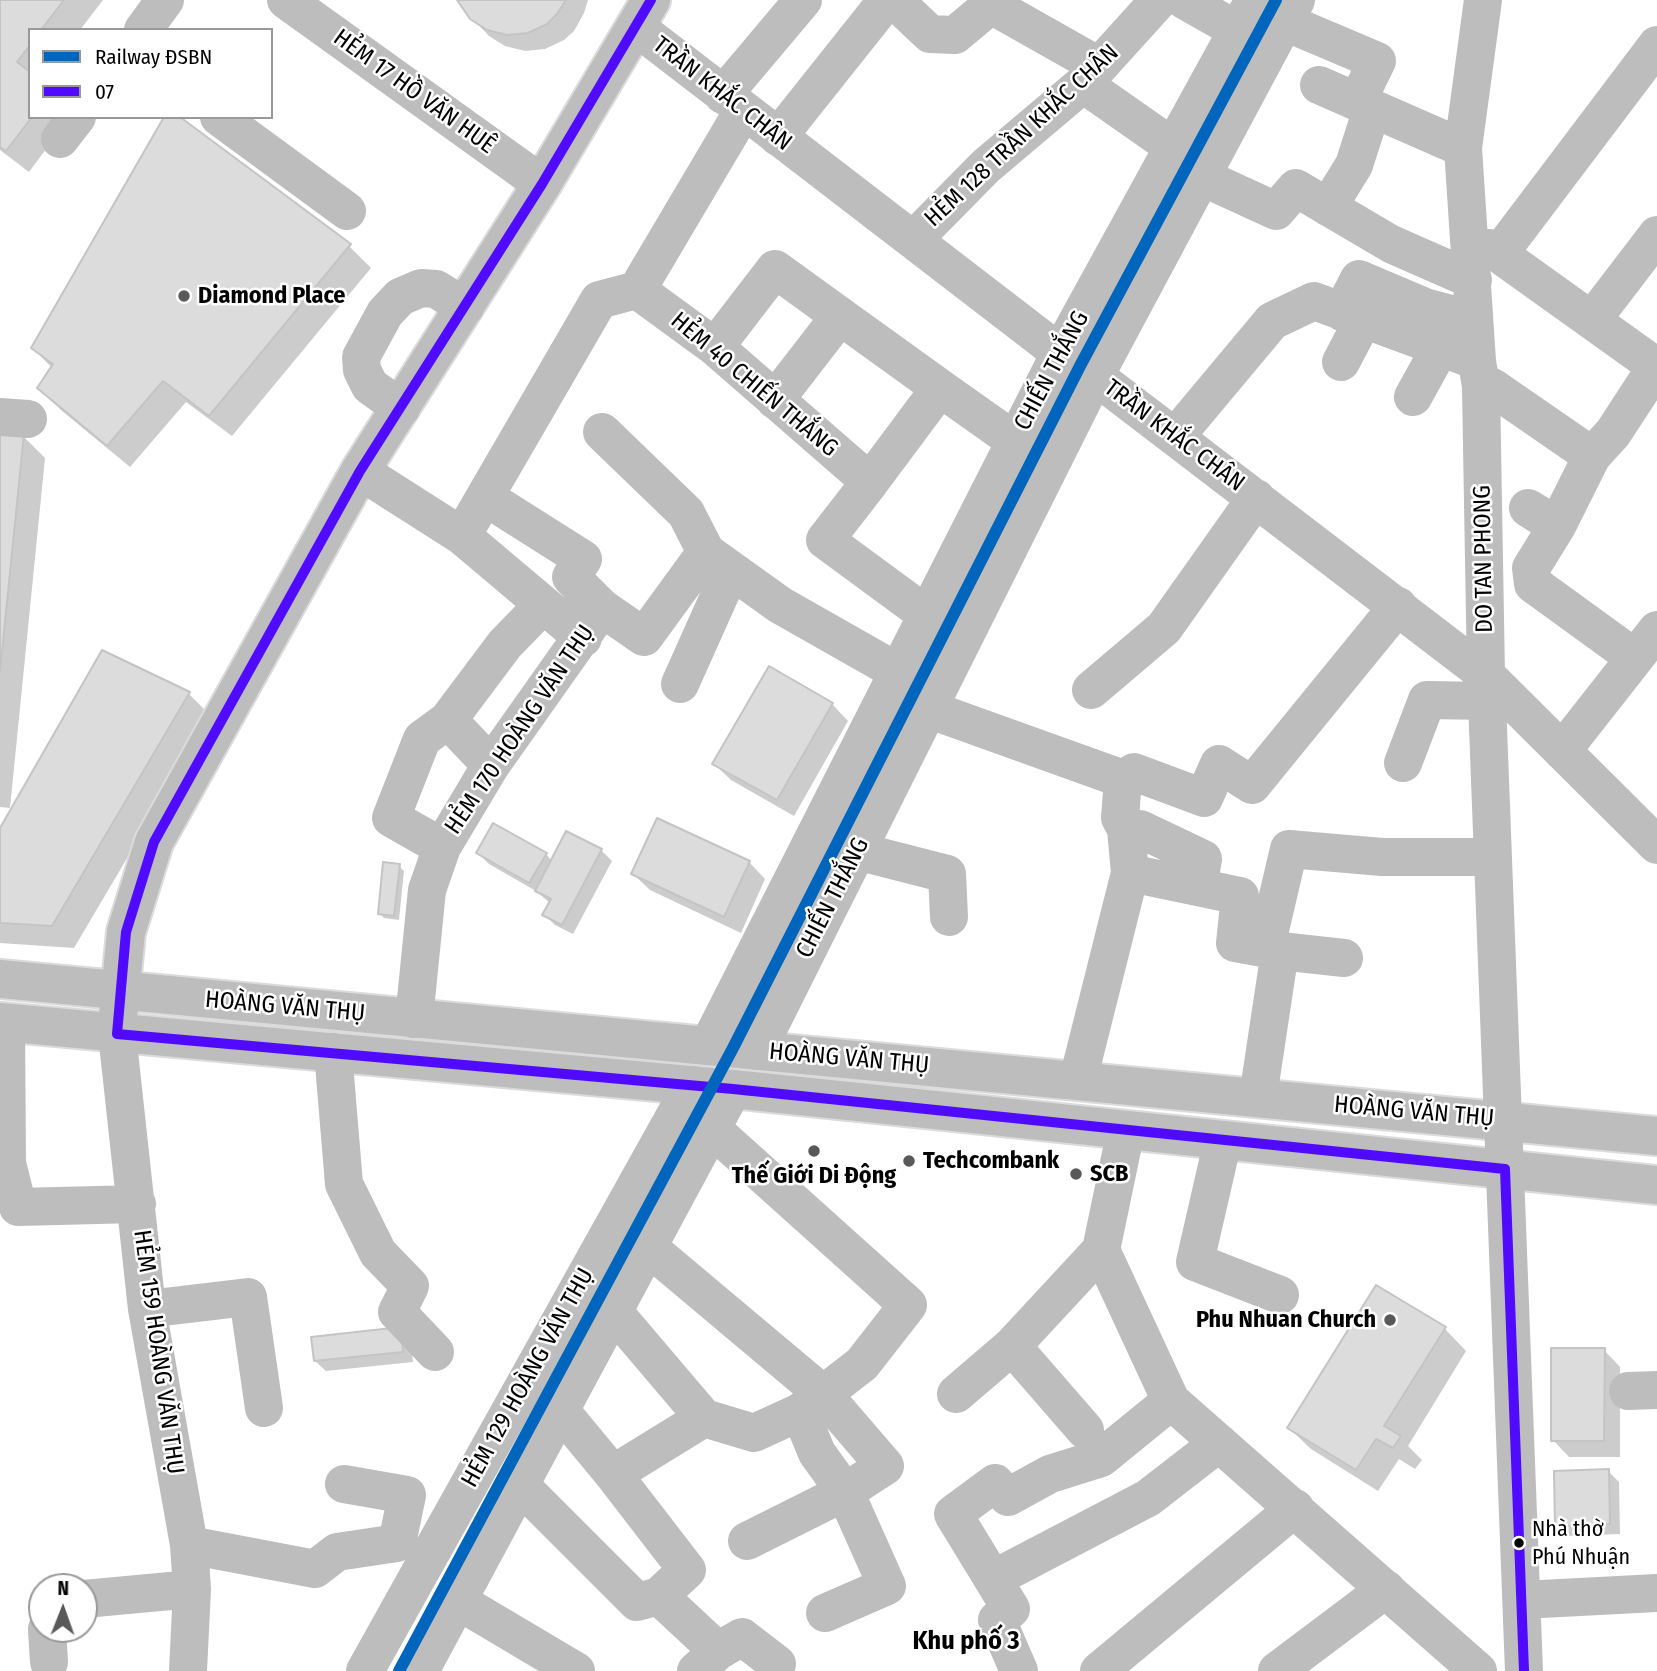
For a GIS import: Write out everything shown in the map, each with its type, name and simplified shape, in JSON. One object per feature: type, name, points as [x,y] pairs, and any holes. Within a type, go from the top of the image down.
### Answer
[{"type":"street","points":[[144,28],[165,0]]},
{"type":"street","name":"HẺM 17 HỒ VĂN HUÊ","points":[[286,0],[542,184]]},
{"type":"street","points":[[462,536],[599,300],[637,290],[733,103],[803,0]]},
{"type":"street","points":[[778,137],[887,0]]},
{"type":"street","points":[[894,0],[930,34],[955,35],[993,3],[1091,75],[1173,146]]},
{"type":"street","name":"HẺM 128 TRẦN KHẮC CHÂN","points":[[913,240],[986,166],[1091,75],[1159,0]]},
{"type":"street","points":[[1184,0],[1245,15]]},
{"type":"street","name":"DO TAN PHONG","points":[[1483,0],[1463,148],[1481,261],[1474,320],[1479,374],[1487,688],[1524,1671]]},
{"type":"street","points":[[1290,11],[1377,61],[1354,165],[1328,207]]},
{"type":"street","name":"CHIẾN THẮNG","points":[[733,1089],[757,1051],[1095,376],[1290,11]]},
{"type":"street","name":"HẺM 159 HOÀNG VĂN THỤ","points":[[188,1671],[192,1589],[189,1545],[147,1309],[117,1034],[126,932],[154,842],[360,471],[542,184],[644,13]]},
{"type":"street","name":"TRẦN KHẮC CHÂN","points":[[644,13],[733,103],[1060,353],[1095,376],[1398,606],[1487,688],[1562,751],[1657,845]]},
{"type":"street","name":"CHIẾN THẮNG","points":[[692,1085],[708,1046],[1060,353],[1245,15]]},
{"type":"street","points":[[1481,261],[1657,45]]},
{"type":"street","points":[[1319,85],[1463,148]]},
{"type":"street","points":[[222,119],[347,211]]},
{"type":"street","points":[[1202,177],[1276,211],[1296,188],[1391,244],[1481,261],[1592,320],[1657,367],[1613,432],[1543,517],[1531,568],[1533,584],[1646,644],[1562,751]]},
{"type":"street","points":[[1592,320],[1657,235]]},
{"type":"street","points":[[715,347],[775,268],[1015,441]]},
{"type":"street","points":[[1341,362],[1340,311],[1359,279],[1425,307],[1474,320]]},
{"type":"street","points":[[401,408],[370,386],[362,370],[361,357],[386,313],[400,298],[421,288],[436,289],[465,307]]},
{"type":"street","name":"HẺM 40 CHIẾN THẮNG","points":[[637,290],[715,347],[870,482]]},
{"type":"street","points":[[1175,437],[1272,321],[1340,311],[1440,348],[1591,456]]},
{"type":"street","points":[[775,400],[840,316]]},
{"type":"street","points":[[1413,397],[1440,348]]},
{"type":"street","points":[[927,615],[825,540],[940,388]]},
{"type":"street","points":[[602,432],[686,513],[719,561],[780,605],[898,672]]},
{"type":"street","points":[[360,471],[462,536],[543,605],[593,623]]},
{"type":"street","name":"HẺM 170 HOÀNG VĂN THỤ","points":[[485,497],[583,559],[571,577],[593,623],[644,637],[719,561]]},
{"type":"street","points":[[1091,690],[1164,628],[1256,498]]},
{"type":"street","points":[[680,684],[719,561]]},
{"type":"street","points":[[442,847],[391,818],[422,740],[449,720],[505,644],[543,605]]},
{"type":"street","points":[[1123,779],[1134,772],[1204,798],[1219,764],[1252,785],[1398,606]]},
{"type":"street","name":"HẺM 170 HOÀNG VĂN THỤ","points":[[414,1019],[427,890],[442,847],[491,765],[593,623]]},
{"type":"street","points":[[1404,762],[1427,700],[1487,688]]},
{"type":"street","points":[[928,709],[1123,779]]},
{"type":"street","points":[[449,720],[491,765]]},
{"type":"street","points":[[1078,1080],[1130,873],[1126,829],[1120,818],[1123,779]]},
{"type":"street","points":[[1126,829],[1140,829],[1203,859],[1198,887]]},
{"type":"street","points":[[1258,1097],[1273,949],[1289,849],[1382,857],[1493,856]]},
{"type":"street","points":[[857,851],[947,874],[949,917]]},
{"type":"street","points":[[1130,873],[1240,896],[1235,943],[1344,958]]},
{"type":"street","name":"HOÀNG VĂN THỤ","points":[[0,979],[1657,1136]]},
{"type":"street","points":[[137,1204],[18,1207],[7,1163],[3,1023],[733,1089],[1657,1185]]},
{"type":"street","points":[[333,1052],[344,1184],[377,1254],[410,1286],[397,1312],[435,1352]]},
{"type":"street","name":"HẺM 129 HOÀNG VĂN THỤ","points":[[365,1671],[692,1085]]},
{"type":"street","name":"HẺM 129 HOÀNG VĂN THỤ","points":[[420,1671],[733,1089]]},
{"type":"street","points":[[613,1311],[704,1418],[754,1433],[812,1403],[862,1364],[908,1305],[711,1128]]},
{"type":"street","points":[[956,1394],[1012,1346],[1101,1250],[1126,1130]]},
{"type":"street","points":[[1223,1140],[1195,1262],[1280,1295]]},
{"type":"street","points":[[648,1247],[812,1403],[885,1466],[845,1492],[747,1541]]},
{"type":"street","points":[[1101,1250],[1171,1401],[1386,1589],[1467,1668]]},
{"type":"street","points":[[147,1309],[248,1297],[264,1408]]},
{"type":"street","points":[[1012,1346],[1099,1440],[1148,1498]]},
{"type":"street","points":[[1099,1440],[1171,1401]]},
{"type":"street","points":[[520,1485],[636,1602],[659,1596],[687,1570],[560,1410]]},
{"type":"street","points":[[613,1474],[704,1418]]},
{"type":"street","points":[[1019,1671],[997,1620],[1012,1609],[953,1514],[995,1483],[1008,1497],[1051,1474],[1101,1458],[1099,1440]]},
{"type":"street","points":[[993,1578],[1148,1498],[1219,1443]]},
{"type":"street","points":[[189,1545],[315,1569],[337,1552],[397,1543],[407,1495],[344,1485]]},
{"type":"street","points":[[825,1613],[887,1586],[845,1492]]},
{"type":"street","points":[[1099,1671],[1295,1508]]},
{"type":"street","points":[[98,1598],[192,1589]]},
{"type":"street","points":[[1277,1671],[1386,1589]]},
{"type":"street","points":[[1522,1600],[1657,1593]]},
{"type":"street","points":[[659,1596],[707,1661],[742,1637],[777,1664]]},
{"type":"street","points":[[458,1601],[576,1671]]},
{"type":"building","points":[[0,0],[64,0],[43,28],[28,28],[28,48],[17,62],[28,70],[28,119],[30,119],[6,151],[0,147]]},
{"type":"building","points":[[457,0],[566,0],[547,24],[528,33],[507,35],[487,30],[470,19]]},
{"type":"building","name":"Diamond Place","points":[[163,119],[183,119],[351,244],[209,416],[163,381],[107,446],[37,388],[53,364],[31,348]]},
{"type":"building","points":[[0,432],[24,434],[0,672]]},
{"type":"building","points":[[102,650],[190,692],[52,926],[0,923],[0,828]]},
{"type":"building","points":[[769,666],[833,703],[777,800],[712,764]]},
{"type":"building","points":[[657,818],[750,861],[724,917],[631,874]]},
{"type":"building","points":[[493,823],[547,853],[529,883],[476,853]]},
{"type":"building","points":[[566,831],[602,849],[562,925],[542,915],[551,899],[535,891]]},
{"type":"building","points":[[383,862],[400,864],[394,916],[378,914]]},
{"type":"building","points":[[1376,1285],[1446,1327],[1384,1426],[1401,1436],[1393,1448],[1376,1439],[1356,1470],[1287,1428]]},
{"type":"building","points":[[401,1327],[403,1352],[314,1361],[311,1337]]},
{"type":"building","points":[[1551,1348],[1605,1348],[1604,1441],[1551,1441]]},
{"type":"building","points":[[1609,1469],[1610,1524],[1555,1526],[1554,1471]]},
{"type":"rail line","name":"ĐSBN","points":[[399,1671],[733,1048],[1080,366],[1276,0]]},
{"type":"transit line","name":"07","points":[[651,0],[542,184],[360,471],[154,842],[126,932],[117,1034],[733,1089],[1505,1169],[1524,1671]]},
{"type":"place","name":"Diamond Place","points":[[184,296]]},
{"type":"place","name":"Thế Giới Di Động","points":[[814,1151]]},
{"type":"place","name":"Techcombank","points":[[909,1161]]},
{"type":"place","name":"SCB","points":[[1076,1174]]},
{"type":"place","name":"Phu Nhuan Church","points":[[1390,1320]]},
{"type":"place","name":"Nhà thờ Phú Nhuận","points":[[1519,1543]]},
{"type":"district","name":"Khu phố 3","points":[[966,1642]]}]
